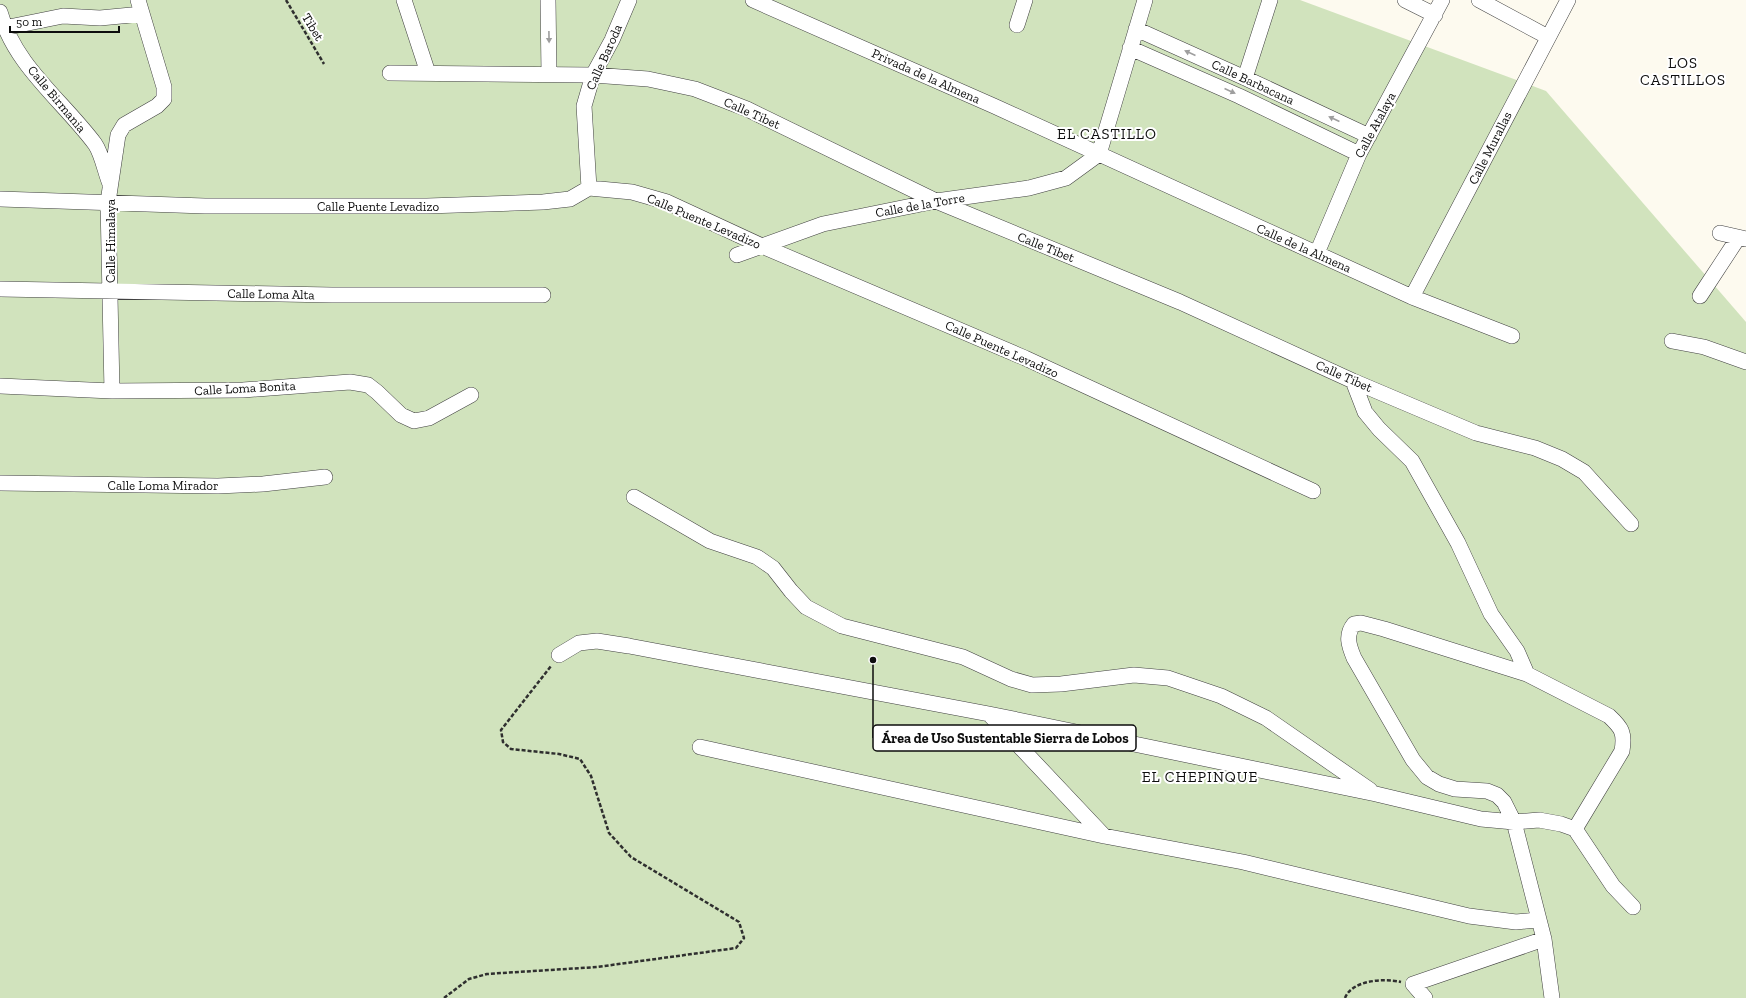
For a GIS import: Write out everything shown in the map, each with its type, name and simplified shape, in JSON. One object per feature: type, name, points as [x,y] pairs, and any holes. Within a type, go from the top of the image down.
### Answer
[{"type":"street","points":[[404,0],[428,73]]},
{"type":"street","points":[[548,0],[550,74]]},
{"type":"street","name":"Calle Baroda","points":[[589,188],[584,106],[593,76],[612,40],[629,0]]},
{"type":"street","name":"Privada de la Almena","points":[[753,0],[1099,154]]},
{"type":"street","points":[[1016,26],[1025,0]]},
{"type":"street","points":[[1099,154],[1145,0]]},
{"type":"street","points":[[1245,78],[1270,0]]},
{"type":"street","points":[[1405,0],[1435,15]]},
{"type":"street","name":"Calle Atalaya","points":[[1317,253],[1359,154],[1442,0]]},
{"type":"street","points":[[1479,0],[1548,37]]},
{"type":"street","name":"Calle Murallas","points":[[1412,296],[1568,0]]},
{"type":"street","points":[[4,28],[63,16],[100,18],[140,7]]},
{"type":"street","name":"Calle Himalaya","points":[[112,391],[108,202],[118,135],[124,125],[157,106],[164,98],[164,87],[140,7]]},
{"type":"street","name":"Calle Birmania","points":[[0,12],[4,28],[30,68],[96,145],[111,187]]},
{"type":"street","name":"Calle Barbacana","points":[[1136,30],[1245,78],[1369,136]]},
{"type":"street","name":"Calle Barbacana","points":[[1130,48],[1240,96],[1359,154]]},
{"type":"street","name":"Calle Tibet","points":[[390,73],[550,74],[593,76],[648,79],[695,89],[747,109],[936,202],[1180,302],[1353,381],[1476,432],[1534,448],[1562,459],[1584,472],[1631,524]]},
{"type":"street","name":"Calle de la Torre","points":[[737,255],[823,224],[936,202],[1029,188],[1066,178],[1099,154]]},
{"type":"street","name":"Calle de la Almena","points":[[1099,154],[1412,296],[1512,336]]},
{"type":"street","name":"Calle Puente Levadizo","points":[[0,199],[206,206],[427,206],[543,202],[570,199],[589,188],[632,192],[666,202],[762,246],[1025,358],[1313,491]]},
{"type":"street","points":[[1700,296],[1742,239],[1720,233]]},
{"type":"street","name":"Calle Loma Alta","points":[[0,289],[332,295],[543,295]]},
{"type":"street","points":[[1672,341],[1704,347],[1746,362]]},
{"type":"street","points":[[1353,381],[1365,412],[1412,461],[1458,543],[1491,614],[1517,651],[1527,674]]},
{"type":"street","name":"Calle Loma Bonita","points":[[0,386],[112,391],[242,390],[350,382],[368,385],[401,415],[414,421],[429,418],[471,396]]},
{"type":"street","name":"Calle Loma Mirador","points":[[0,483],[218,486],[263,484],[325,477]]},
{"type":"street","points":[[634,497],[710,541],[757,557],[774,568],[791,591],[806,607],[842,626],[963,657],[1011,679],[1032,685],[1061,684],[1134,675],[1168,678],[1221,696],[1266,718],[1376,794]]},
{"type":"street","points":[[1552,998],[1544,939],[1514,822],[1504,802],[1497,794],[1487,791],[1455,789],[1439,784],[1427,777],[1413,760],[1354,658],[1348,643],[1348,636],[1354,624],[1361,623],[1527,674],[1608,716],[1620,726],[1624,740],[1622,751],[1574,828]]},
{"type":"street","points":[[559,655],[579,643],[597,641],[989,714],[1376,794],[1481,819],[1514,822],[1539,820],[1574,828],[1613,886],[1632,907]]},
{"type":"street","points":[[989,714],[1047,778],[1104,836]]},
{"type":"street","points":[[700,747],[1104,836],[1243,862],[1469,916],[1516,922],[1538,920]]},
{"type":"street","points":[[1425,998],[1413,984],[1544,939]]},
{"type":"path","name":"Tibet","points":[[286,0],[324,64]]},
{"type":"path","points":[[444,998],[469,979],[487,974],[597,968],[736,948],[744,938],[739,922],[631,857],[609,833],[591,776],[580,759],[559,754],[511,749],[503,742],[501,730],[559,655]]},
{"type":"path","points":[[1345,998],[1348,991],[1356,986],[1379,980],[1413,984]]},
{"type":"green space","points":[[0,0],[1300,0],[1546,91],[1746,322],[1746,998],[0,998]]},
{"type":"place","name":"Área de Uso Sustentable Sierra de Lobos","points":[[873,660]]},
{"type":"district","name":"LOS CASTILLOS","points":[[1683,72]]},
{"type":"district","name":"EL CASTILLO","points":[[1107,134]]},
{"type":"district","name":"EL CHEPINQUE","points":[[1200,777]]}]
